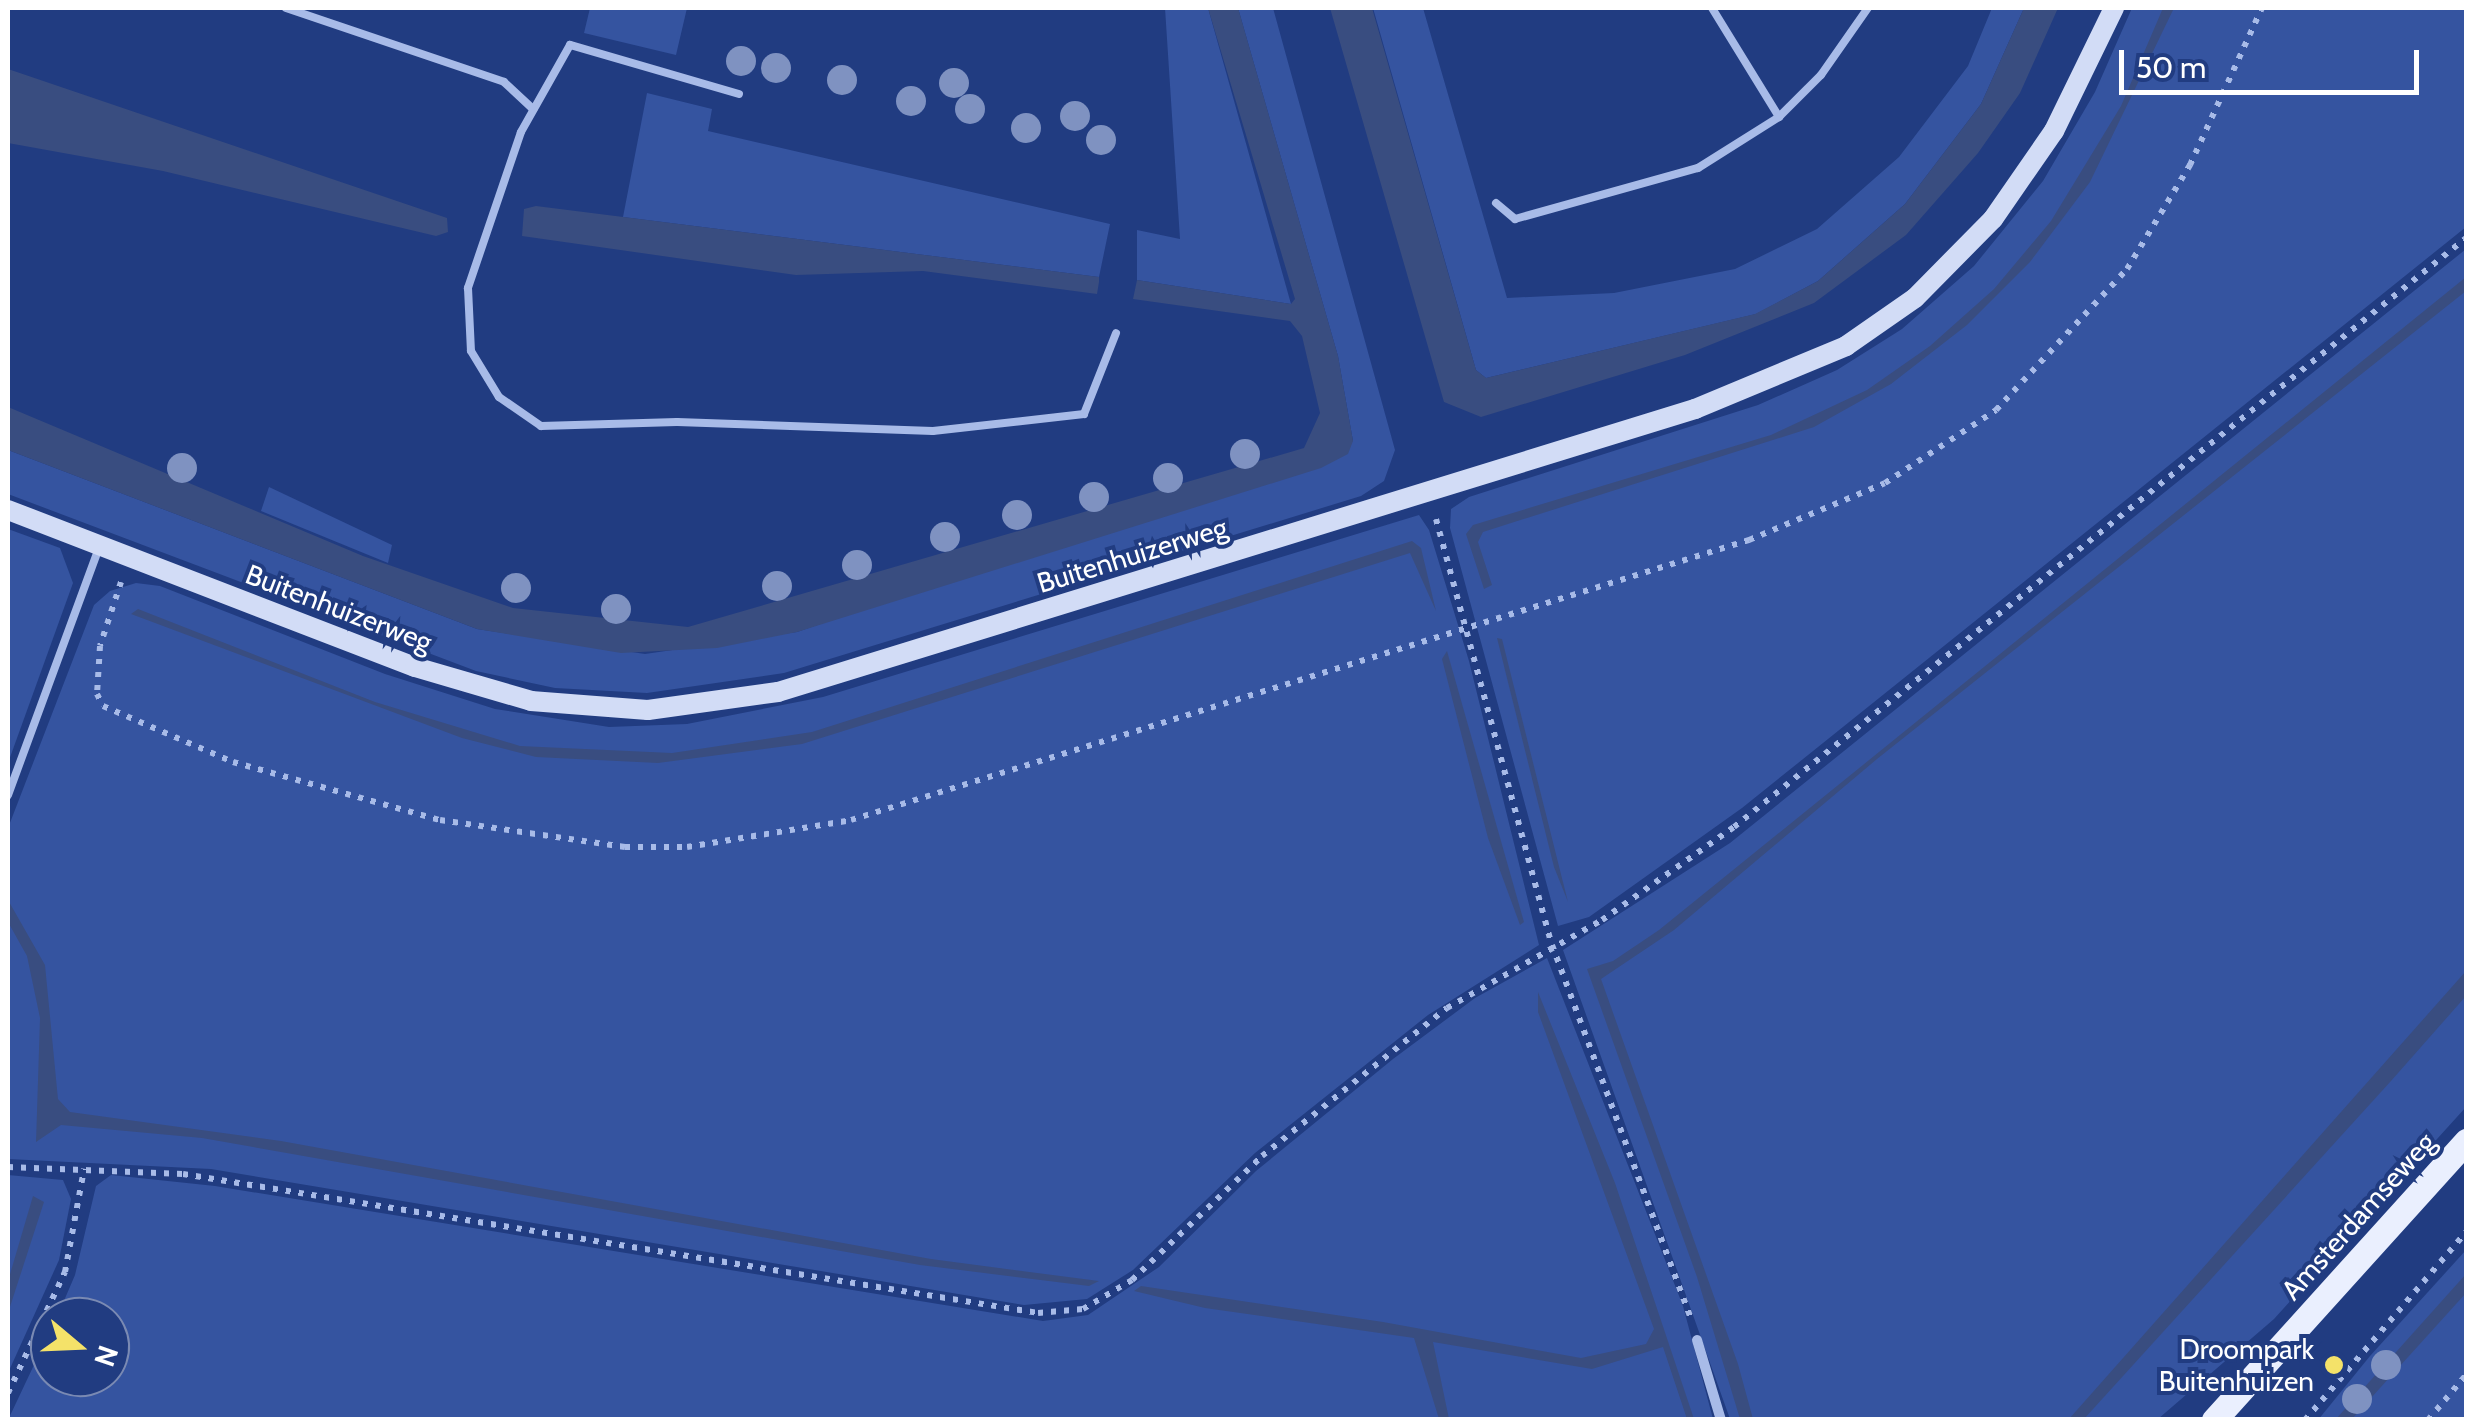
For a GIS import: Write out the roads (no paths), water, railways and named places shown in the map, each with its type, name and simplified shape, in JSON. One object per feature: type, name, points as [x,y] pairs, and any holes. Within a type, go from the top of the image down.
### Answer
[{"type":"main road","name":"Amsterdamseweg","points":[[2214,1420],[2466,1141]]},
{"type":"street","name":"Buitenhuizerweg","points":[[8,510],[494,692],[558,706],[648,710],[733,702],[810,684],[1695,409],[1812,363],[1880,323],[1955,261],[2026,175],[2114,8]]},
{"type":"street","points":[[1697,1340],[1721,1420]]},
{"type":"lane","points":[[286,8],[504,82],[534,109]]},
{"type":"lane","points":[[1712,8],[1780,117]]},
{"type":"lane","points":[[1496,203],[1515,220],[1698,168],[1780,117],[1821,75],[1868,8]]},
{"type":"lane","points":[[739,94],[570,45],[534,109],[468,288],[471,351],[498,397],[541,426],[677,422],[933,431],[1084,414],[1116,334]]},
{"type":"lane","points":[[8,796],[100,545]]},
{"type":"place","name":"Droompark Buitenhuizen","points":[[2334,1365]]}]
